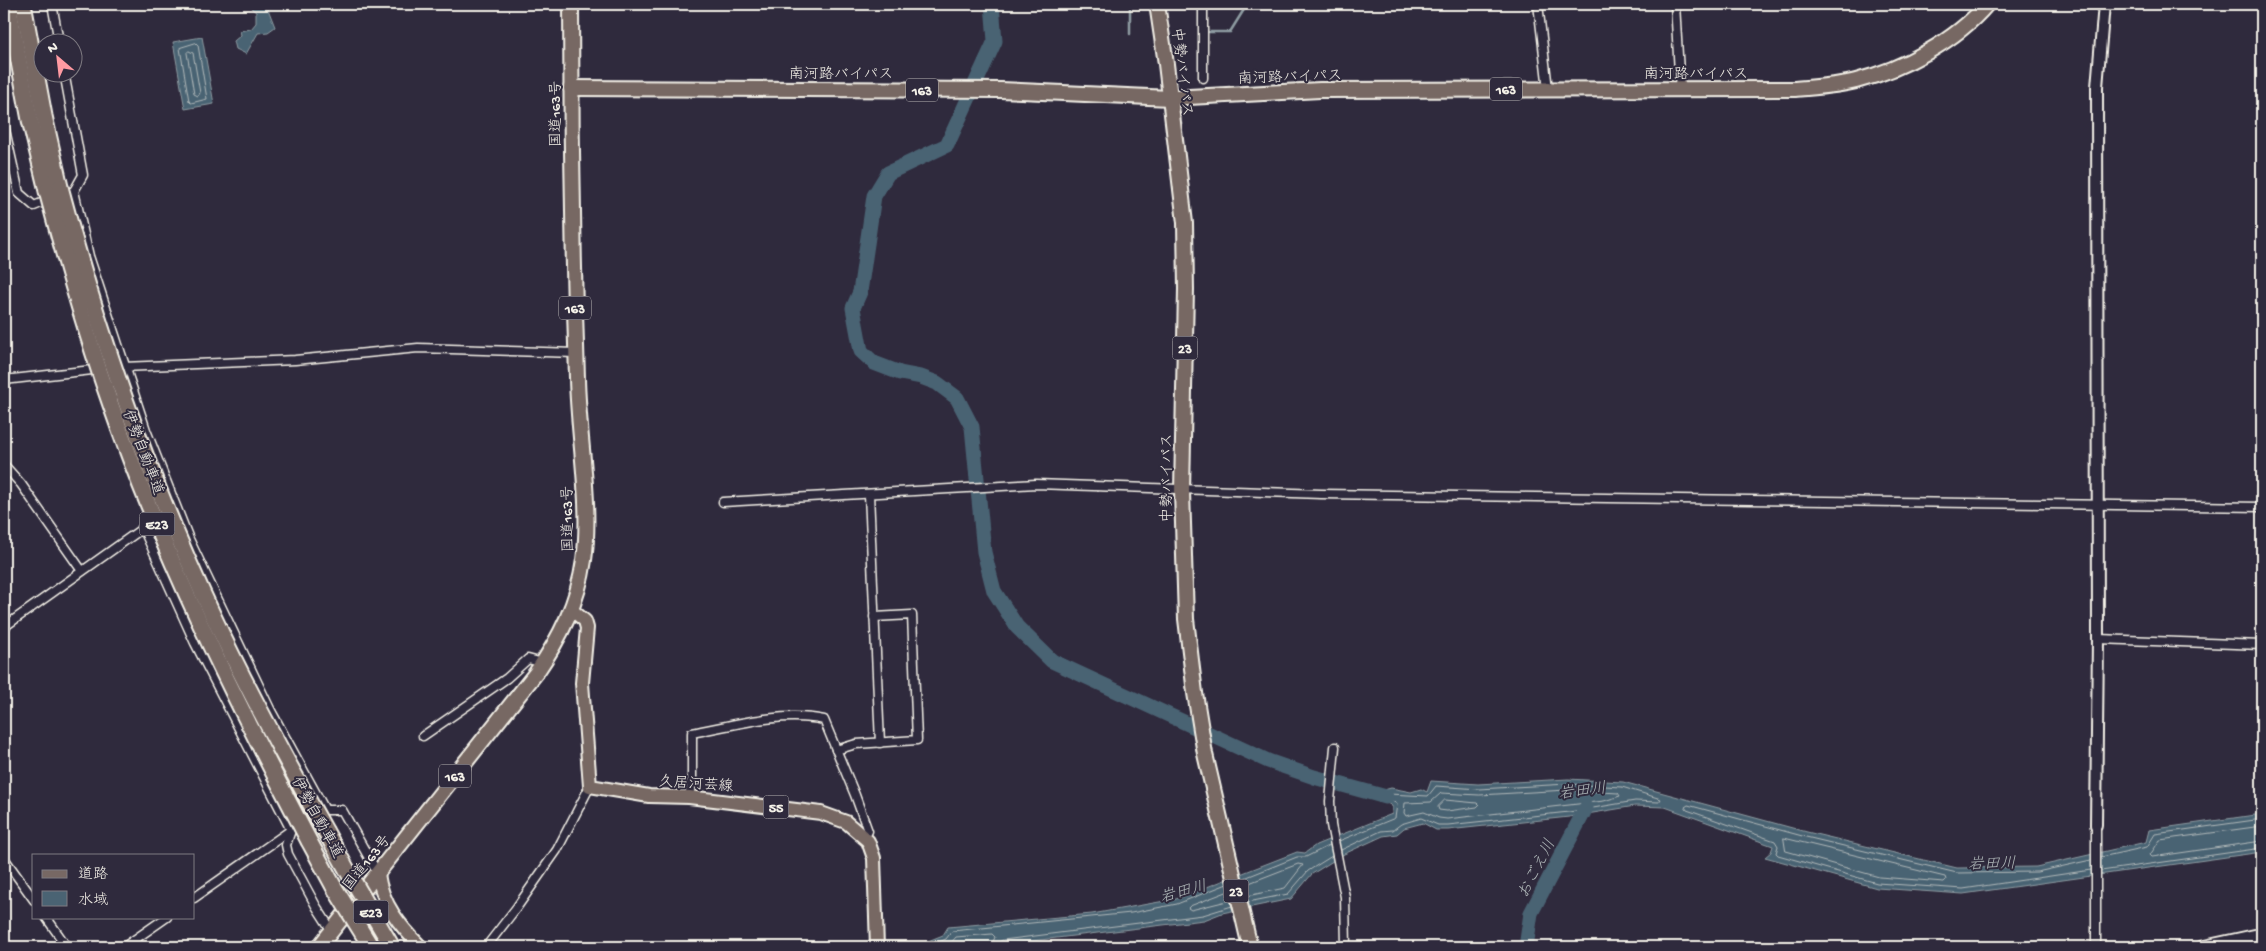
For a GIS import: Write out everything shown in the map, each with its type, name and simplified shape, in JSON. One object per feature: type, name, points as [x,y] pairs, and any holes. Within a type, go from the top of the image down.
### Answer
[{"type":"highway","name":"伊勢自動車道","points":[[8,4],[30,120],[60,190],[92,302],[124,401],[154,480],[218,626],[268,728],[392,947]]},
{"type":"highway","name":"伊勢自動車道","points":[[23,4],[60,190],[78,306],[111,405],[167,549],[253,735],[334,887],[370,947]]},
{"type":"highway","name":"国道163号","points":[[319,947],[543,663],[572,610],[586,546],[576,353],[571,4]]},
{"type":"highway","name":"中勢バイパス","points":[[1157,4],[1185,223],[1186,289],[1182,491],[1186,619],[1205,754],[1250,947]]},
{"type":"highway","name":"南河路バイパス","points":[[571,88],[1000,90],[1170,98],[1320,90],[1795,89],[1859,80],[1910,61],[1952,35],[1980,7]]},
{"type":"main road","points":[[572,610],[585,621],[587,628],[582,682],[590,786]]},
{"type":"main road","name":"久居河芸線","points":[[590,786],[649,796],[689,797],[827,815],[846,822],[865,836]]},
{"type":"main road","points":[[865,836],[872,851],[875,864],[877,947]]},
{"type":"main road","points":[[378,874],[382,895],[386,903],[421,947]]},
{"type":"main road","points":[[2202,947],[2262,934]]},
{"type":"street","points":[[52,4],[57,32]]},
{"type":"street","points":[[1203,4],[1204,78]]},
{"type":"street","points":[[1538,4],[1548,89]]},
{"type":"street","points":[[1675,4],[1680,90]]},
{"type":"street","points":[[2096,947],[2098,639],[2097,88],[2104,4]]},
{"type":"street","points":[[4,125],[19,193],[34,206],[83,175],[66,82]]},
{"type":"street","points":[[60,190],[89,256],[146,430],[196,556],[271,711],[325,810]]},
{"type":"street","points":[[4,380],[126,367],[295,360],[418,348],[576,353]]},
{"type":"street","points":[[4,465],[20,484],[82,571]]},
{"type":"street","points":[[723,502],[1036,484],[1157,488],[1182,491],[2262,507]]},
{"type":"street","points":[[869,494],[880,743]]},
{"type":"street","points":[[4,627],[143,528],[195,643],[291,830],[286,845],[288,854],[332,931]]},
{"type":"street","points":[[836,750],[856,744],[917,740],[912,615],[874,617]]},
{"type":"street","points":[[2098,639],[2262,645]]},
{"type":"street","points":[[423,736],[507,678],[528,660],[543,663]]},
{"type":"street","points":[[689,797],[692,780],[692,733],[737,723],[809,717],[824,720],[868,830],[865,836]]},
{"type":"street","points":[[1335,747],[1330,800],[1331,830],[1345,896],[1346,947]]},
{"type":"street","points":[[486,947],[517,908],[557,850],[590,786]]},
{"type":"street","points":[[195,897],[291,830],[325,810],[342,810],[378,874]]},
{"type":"street","points":[[4,858],[32,897]]},
{"type":"street","points":[[47,918],[67,947]]},
{"type":"street","points":[[124,947],[166,918]]},
{"type":"water","points":[[251,4],[266,4],[275,27],[268,32],[258,33],[246,54],[236,49],[234,41],[241,35],[240,31],[251,29],[256,23],[256,12],[252,9]]},
{"type":"water","points":[[202,37],[214,104],[185,109],[173,42]]},
{"type":"water","name":"岩田川","points":[[1568,779],[1623,782],[1807,832],[1957,868],[2036,867],[2146,842],[2149,830],[2262,814],[2262,852],[1963,894],[1877,888],[1765,857],[1771,852],[1773,846],[1665,807],[1635,806],[1569,817],[1448,830],[1436,830],[1423,823],[1404,828],[1397,834],[1383,836],[1344,854],[1312,874],[1291,899],[1222,913],[1204,920],[983,947],[913,947],[943,935],[948,927],[1092,914],[1176,899],[1297,852],[1305,853],[1316,845],[1392,814],[1392,806],[1360,787],[1384,790],[1391,788],[1411,792],[1421,789],[1427,792],[1431,781],[1478,784]]},
{"type":"waterway","points":[[992,4],[995,41],[947,145],[888,173],[874,196],[860,292],[853,308],[861,351],[874,363],[900,373],[921,377],[937,383],[957,398],[972,427],[984,552],[994,591],[1017,627],[1052,661],[1268,761],[1314,777],[1386,797]]},
{"type":"waterway","points":[[1130,4],[1130,34]]},
{"type":"waterway","points":[[1209,32],[1230,32],[1245,8],[1253,4]]},
{"type":"waterway","name":"おごえ川","points":[[1526,947],[1531,913],[1586,808]]}]
